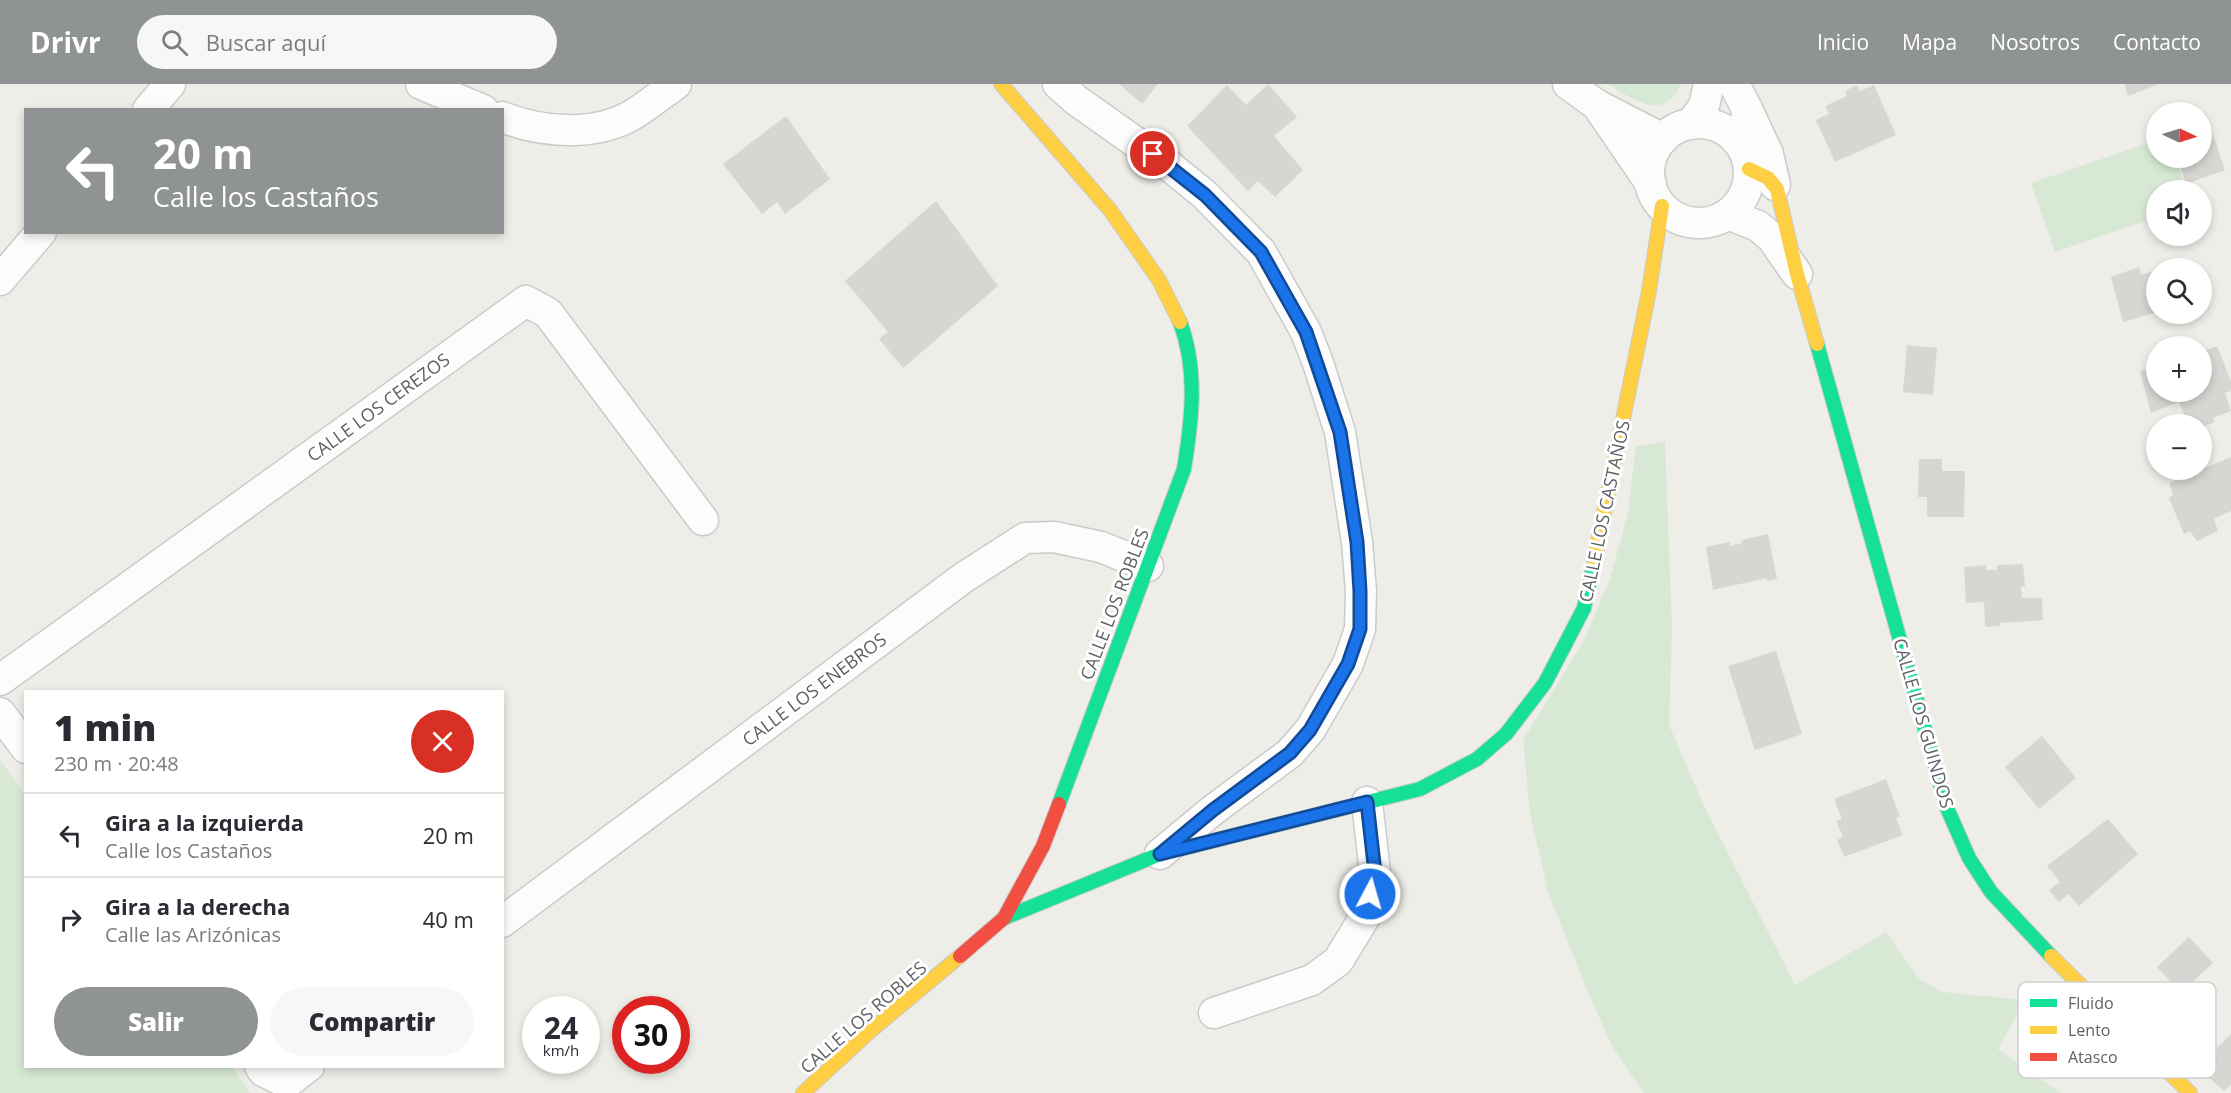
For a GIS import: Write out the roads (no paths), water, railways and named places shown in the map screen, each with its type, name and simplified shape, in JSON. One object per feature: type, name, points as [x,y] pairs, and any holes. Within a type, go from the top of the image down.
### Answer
[{"type":"street","points":[[150,108],[170,84]]},
{"type":"street","points":[[421,84],[478,108]]},
{"type":"street","points":[[504,118],[562,130],[597,129],[633,115],[676,84]]},
{"type":"street","name":"CALLE LOS ROBLES","points":[[803,1093],[869,1032],[926,987],[1004,918],[1043,846],[1184,469],[1190,439],[1191,370],[1187,340],[1177,313],[1159,280],[1110,210],[1001,84]]},
{"type":"street","points":[[1058,84],[1076,100],[1180,175],[1222,212],[1261,252],[1306,332],[1318,363],[1340,432],[1357,542],[1360,629],[1348,664],[1310,730],[1290,753],[1213,810],[1160,854]]},
{"type":"street","points":[[1568,84],[1597,105],[1663,139]]},
{"type":"street","points":[[1690,124],[1704,106],[1709,84]]},
{"type":"street","points":[[1597,105],[1671,214],[1689,222],[1710,223],[1728,214],[1740,202],[1748,186],[1746,132],[1741,97]]},
{"type":"street","points":[[1741,97],[1768,154],[1775,184]]},
{"type":"street","points":[[1656,195],[1650,168],[1654,152],[1663,139],[1676,129],[1690,124],[1711,124],[1729,133],[1746,159],[1775,184]]},
{"type":"street","name":"CALLE LOS GUINDOS","points":[[1775,184],[1797,274],[1947,808],[1969,858],[1991,892],[2077,982]]},
{"type":"street","name":"CALLE LOS CASTAÑOS","points":[[1004,918],[1160,854],[1420,789],[1477,759],[1506,734],[1545,683],[1584,608],[1649,291],[1656,195]]},
{"type":"street","name":"CALLE LOS GUINDOS","points":[[1728,214],[1758,226],[1772,238],[1797,274]]},
{"type":"street","name":"CALLE LOS CASTAÑOS","points":[[1649,291],[1672,246],[1689,222]]},
{"type":"street","points":[[0,280],[39,234]]},
{"type":"street","name":"CALLE LOS CEREZOS","points":[[0,680],[526,301],[548,313],[703,520]]},
{"type":"street","name":"CALLE LOS ENEBROS","points":[[504,921],[963,578],[1025,538],[1054,537],[1101,547],[1148,567]]},
{"type":"street","points":[[0,713],[24,745]]},
{"type":"street","points":[[1214,1013],[1224,1008],[1266,998],[1312,981],[1338,961],[1366,915],[1375,873],[1367,802]]},
{"type":"street","points":[[261,1068],[287,1083],[306,1068]]},
{"type":"street","name":"CALLE LOS GUINDOS","points":[[2175,1078],[2190,1093]]}]
